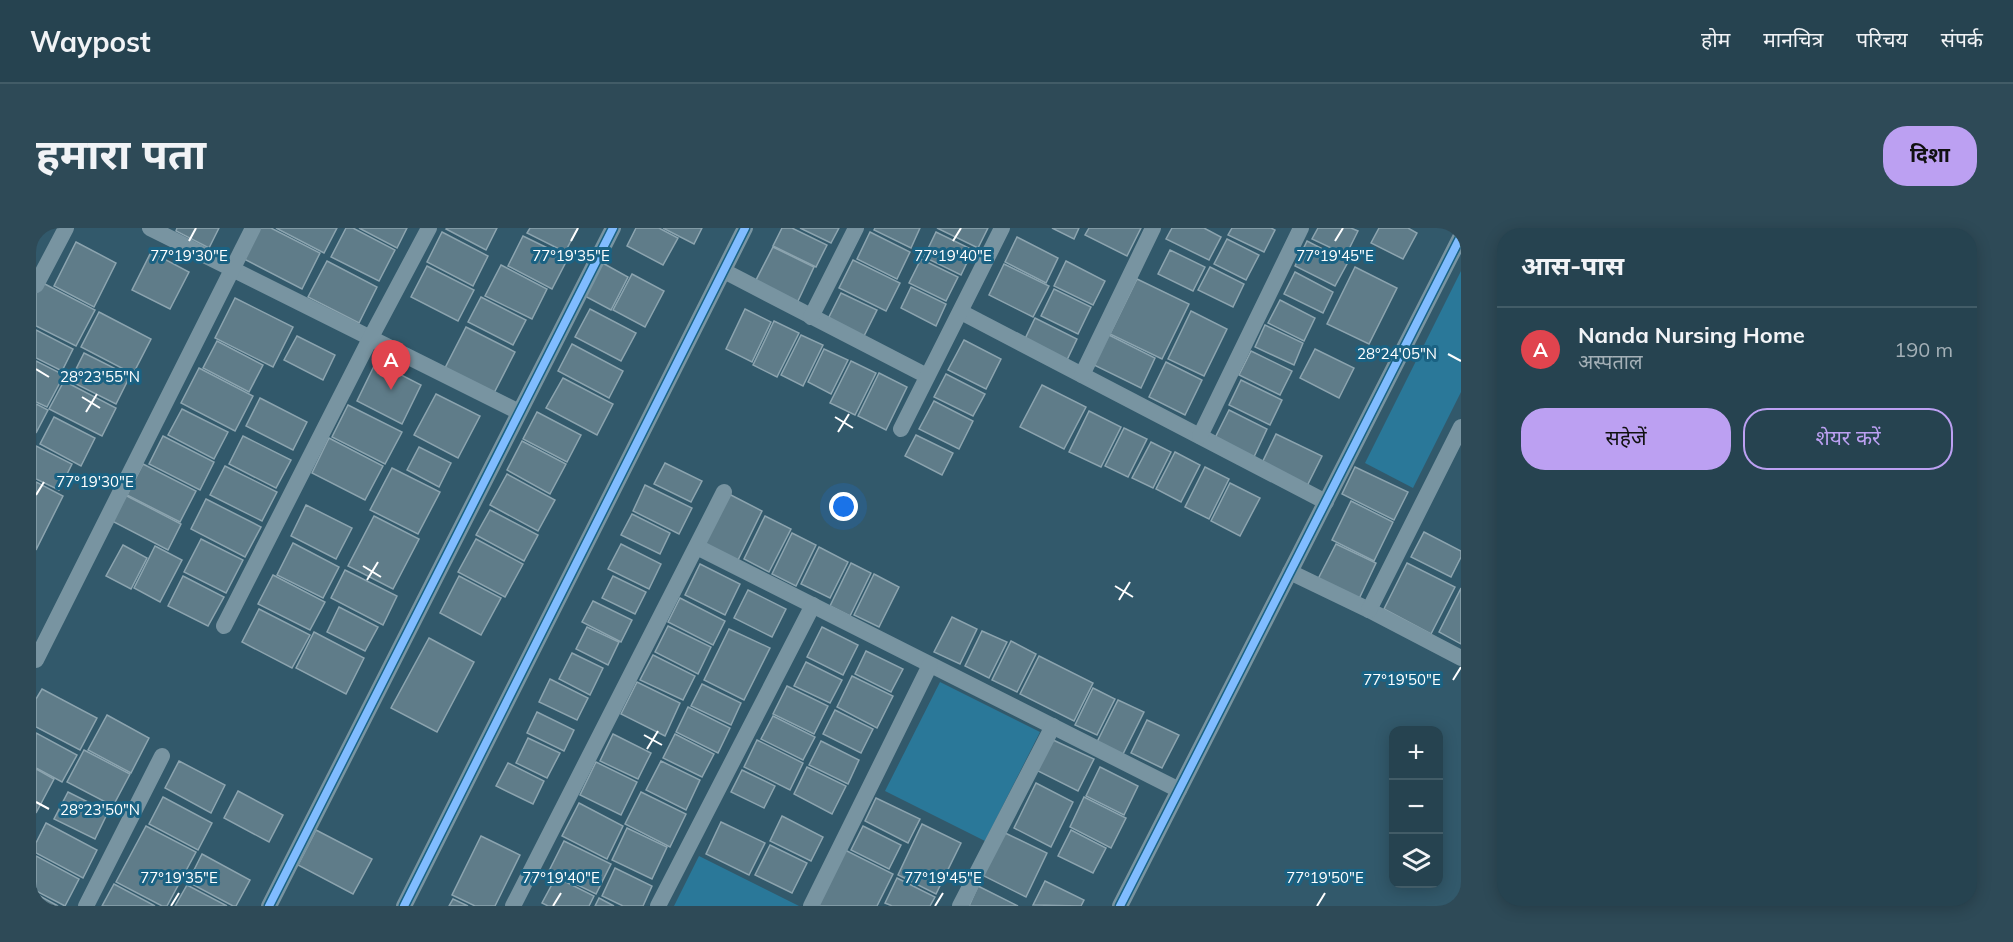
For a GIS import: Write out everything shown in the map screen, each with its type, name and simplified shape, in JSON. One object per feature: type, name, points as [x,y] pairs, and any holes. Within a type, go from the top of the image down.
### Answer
[{"type":"street","points":[[36,285],[66,228]]},
{"type":"street","points":[[150,228],[519,412]]},
{"type":"street","points":[[36,660],[253,228]]},
{"type":"street","points":[[224,626],[429,228]]},
{"type":"street","points":[[269,906],[614,228]]},
{"type":"street","points":[[404,906],[745,228]]},
{"type":"street","points":[[811,317],[856,228]]},
{"type":"street","points":[[901,429],[1002,228]]},
{"type":"street","points":[[1082,375],[1153,228]]},
{"type":"street","points":[[1200,436],[1301,228]]},
{"type":"street","points":[[1120,906],[1461,236]]},
{"type":"street","points":[[724,271],[927,376]]},
{"type":"street","points":[[961,312],[1326,501]]},
{"type":"street","points":[[1369,610],[1461,426]]},
{"type":"street","points":[[513,906],[724,492]]},
{"type":"street","points":[[697,547],[1179,790]]},
{"type":"street","points":[[1290,572],[1461,658]]},
{"type":"street","points":[[658,906],[813,605]]},
{"type":"street","points":[[811,906],[930,664]]},
{"type":"street","points":[[960,906],[1053,726]]},
{"type":"street","points":[[86,906],[162,756]]},
{"type":"shaded area","points":[[1461,271],[1461,392],[1413,488],[1365,463]]},
{"type":"shaded area","points":[[940,682],[1040,732],[985,841],[885,791]]},
{"type":"shaded area","points":[[699,856],[799,906],[674,906]]},
{"type":"building","points":[[177,228],[219,228],[209,248],[176,231]]},
{"type":"building","points":[[260,228],[271,228],[320,253],[302,289],[244,259]]},
{"type":"building","points":[[276,228],[337,228],[324,253]]},
{"type":"building","points":[[346,228],[353,228],[395,250],[379,281],[331,257]]},
{"type":"building","points":[[359,228],[407,228],[397,248]]},
{"type":"building","points":[[447,228],[497,228],[486,250]]},
{"type":"building","points":[[530,228],[578,228],[565,252],[527,233]]},
{"type":"building","points":[[636,228],[659,228],[678,238],[663,265],[627,246]]},
{"type":"building","points":[[663,228],[702,228],[694,244]]},
{"type":"building","points":[[782,228],[792,228],[827,245],[816,267],[773,246]]},
{"type":"building","points":[[800,228],[839,228],[831,243]]},
{"type":"building","points":[[875,228],[920,228],[911,248],[874,230]]},
{"type":"building","points":[[937,228],[988,228],[978,248]]},
{"type":"building","points":[[1052,228],[1079,228],[1074,239]]},
{"type":"building","points":[[1089,228],[1141,228],[1127,256],[1085,235]]},
{"type":"building","points":[[1172,228],[1204,228],[1221,237],[1209,260],[1166,239]]},
{"type":"building","points":[[1232,228],[1271,228],[1275,230],[1264,252],[1228,235]]},
{"type":"building","points":[[1318,228],[1351,228],[1358,231],[1346,255],[1312,239]]},
{"type":"building","points":[[1379,228],[1408,228],[1417,233],[1403,259],[1371,243]]},
{"type":"building","points":[[442,232],[488,256],[473,286],[427,262]]},
{"type":"building","points":[[870,232],[910,252],[897,279],[857,259]]},
{"type":"building","points":[[936,232],[973,250],[961,275],[924,257]]},
{"type":"building","points":[[523,236],[568,258],[552,289],[508,266]]},
{"type":"building","points":[[1017,237],[1058,258],[1046,283],[1005,262]]},
{"type":"building","points":[[1227,239],[1259,255],[1246,280],[1214,264]]},
{"type":"building","points":[[1307,241],[1348,262],[1335,286],[1295,266]]},
{"type":"building","points":[[76,242],[116,263],[94,307],[54,286]]},
{"type":"building","points":[[773,247],[814,267],[797,303],[755,282]]},
{"type":"building","points":[[1170,250],[1205,267],[1193,291],[1158,274]]},
{"type":"building","points":[[151,252],[189,272],[170,309],[132,290]]},
{"type":"building","points":[[921,259],[958,277],[946,301],[909,283]]},
{"type":"building","points":[[853,260],[900,283],[886,311],[839,288]]},
{"type":"building","points":[[327,261],[377,287],[359,323],[308,297]]},
{"type":"building","points":[[599,261],[628,277],[611,310],[581,294]]},
{"type":"building","points":[[1066,261],[1105,281],[1093,305],[1054,286]]},
{"type":"building","points":[[1004,264],[1049,286],[1033,317],[989,295]]},
{"type":"building","points":[[501,265],[547,289],[532,319],[485,296]]},
{"type":"building","points":[[427,266],[474,290],[458,321],[411,297]]},
{"type":"building","points":[[1210,267],[1244,284],[1233,307],[1198,290]]},
{"type":"building","points":[[1355,267],[1397,288],[1369,344],[1327,324]]},
{"type":"building","points":[[1295,272],[1333,292],[1323,313],[1284,294]]},
{"type":"building","points":[[632,274],[664,291],[645,327],[613,310]]},
{"type":"building","points":[[1137,279],[1189,304],[1162,359],[1110,334]]},
{"type":"building","points":[[41,282],[95,310],[76,346],[36,326],[36,291]]},
{"type":"building","points":[[911,287],[946,304],[936,326],[901,308]]},
{"type":"building","points":[[1054,289],[1091,307],[1078,334],[1041,316]]},
{"type":"building","points":[[841,293],[877,310],[863,338],[827,321]]},
{"type":"building","points":[[481,297],[526,320],[513,345],[468,322]]},
{"type":"building","points":[[235,298],[293,327],[273,367],[215,338]]},
{"type":"building","points":[[1280,300],[1315,318],[1304,341],[1268,323]]},
{"type":"building","points":[[590,309],[636,333],[621,361],[575,337]]},
{"type":"building","points":[[745,309],[771,322],[752,362],[726,349]]},
{"type":"building","points":[[1191,311],[1227,329],[1204,376],[1168,359]]},
{"type":"building","points":[[99,312],[151,339],[133,374],[81,347]]},
{"type":"building","points":[[1035,318],[1077,339],[1065,364],[1023,343]]},
{"type":"building","points":[[774,321],[799,333],[777,377],[753,365]]},
{"type":"building","points":[[1265,325],[1303,343],[1294,365],[1255,347]]},
{"type":"building","points":[[466,327],[515,352],[494,393],[445,368]]},
{"type":"building","points":[[36,330],[73,349],[62,371],[36,358]]},
{"type":"building","points":[[801,335],[823,345],[803,386],[781,375]]},
{"type":"building","points":[[1109,335],[1155,358],[1141,388],[1094,365]]},
{"type":"building","points":[[297,336],[335,355],[323,380],[284,360]]},
{"type":"building","points":[[964,340],[1001,359],[986,389],[948,370]]},
{"type":"building","points":[[217,341],[263,365],[249,392],[203,368]]},
{"type":"building","points":[[572,344],[623,371],[609,398],[558,371]]},
{"type":"building","points":[[824,349],[848,360],[831,394],[808,382]]},
{"type":"building","points":[[1315,349],[1354,368],[1339,398],[1300,378]]},
{"type":"building","points":[[1251,351],[1292,371],[1280,395],[1239,375]]},
{"type":"building","points":[[84,353],[130,376],[116,404],[70,381]]},
{"type":"building","points":[[36,361],[64,375],[47,407],[36,402]]},
{"type":"building","points":[[851,361],[876,373],[855,415],[830,403]]},
{"type":"building","points":[[376,362],[421,385],[402,424],[357,401]]},
{"type":"building","points":[[1166,362],[1202,380],[1185,415],[1149,397]]},
{"type":"building","points":[[199,368],[253,396],[235,431],[181,403]]},
{"type":"building","points":[[879,373],[907,387],[886,430],[858,416]]},
{"type":"building","points":[[946,374],[985,394],[973,416],[934,397]]},
{"type":"building","points":[[563,378],[613,404],[597,435],[546,408]]},
{"type":"building","points":[[1241,380],[1282,400],[1270,425],[1229,405]]},
{"type":"building","points":[[64,381],[116,408],[102,436],[49,409]]},
{"type":"building","points":[[1042,385],[1086,407],[1064,449],[1020,427]]},
{"type":"building","points":[[436,394],[480,416],[458,458],[414,435]]},
{"type":"building","points":[[260,398],[307,422],[293,450],[246,426]]},
{"type":"building","points":[[934,401],[973,421],[959,449],[919,429]]},
{"type":"building","points":[[36,404],[48,410],[36,433]]},
{"type":"building","points":[[348,405],[402,432],[385,464],[332,437]]},
{"type":"building","points":[[182,409],[228,432],[214,459],[168,435]]},
{"type":"building","points":[[1229,410],[1267,429],[1253,459],[1214,440]]},
{"type":"building","points":[[1089,411],[1121,427],[1101,467],[1069,452]]},
{"type":"building","points":[[537,412],[581,435],[567,462],[523,439]]},
{"type":"building","points":[[54,417],[95,438],[81,466],[40,444]]},
{"type":"building","points":[[1124,428],[1147,439],[1128,477],[1105,466]]},
{"type":"building","points":[[1276,434],[1322,456],[1307,486],[1262,463]]},
{"type":"building","points":[[916,435],[953,453],[942,475],[905,456]]},
{"type":"building","points":[[163,436],[214,462],[200,490],[149,464]]},
{"type":"building","points":[[243,436],[291,460],[276,488],[229,464]]},
{"type":"building","points":[[329,438],[383,466],[365,500],[312,473]]},
{"type":"building","points":[[522,441],[566,464],[550,494],[507,470]]},
{"type":"building","points":[[1151,442],[1171,452],[1153,488],[1132,478]]},
{"type":"building","points":[[36,446],[72,464],[59,490],[36,479]]},
{"type":"building","points":[[419,447],[451,463],[439,487],[407,470]]},
{"type":"building","points":[[1175,452],[1200,465],[1181,502],[1156,489]]},
{"type":"building","points":[[665,463],[702,481],[691,502],[654,484]]},
{"type":"building","points":[[143,464],[196,491],[180,522],[127,495]]},
{"type":"building","points":[[225,466],[277,492],[262,521],[210,495]]},
{"type":"building","points":[[1205,467],[1229,479],[1209,519],[1185,507]]},
{"type":"building","points":[[1355,467],[1408,492],[1394,520],[1342,494]]},
{"type":"building","points":[[392,468],[440,492],[418,534],[370,510]]},
{"type":"building","points":[[507,474],[555,500],[538,531],[490,505]]},
{"type":"building","points":[[36,482],[63,496],[36,550]]},
{"type":"building","points":[[1230,483],[1260,498],[1240,536],[1211,521]]},
{"type":"building","points":[[645,485],[692,508],[679,534],[633,511]]},
{"type":"building","points":[[727,493],[762,511],[737,562],[702,544]]},
{"type":"building","points":[[125,495],[181,524],[168,550],[112,521]]},
{"type":"building","points":[[206,499],[261,527],[245,557],[191,529]]},
{"type":"building","points":[[1351,501],[1393,522],[1374,561],[1332,540]]},
{"type":"building","points":[[306,505],[352,528],[336,559],[291,536]]},
{"type":"building","points":[[490,510],[538,535],[524,561],[476,535]]},
{"type":"building","points":[[632,514],[670,533],[660,554],[621,535]]},
{"type":"building","points":[[374,516],[419,539],[393,589],[348,566]]},
{"type":"building","points":[[765,516],[791,529],[769,572],[744,559]]},
{"type":"building","points":[[1424,532],[1461,551],[1461,557],[1451,577],[1411,557]]},
{"type":"building","points":[[792,533],[816,545],[796,586],[772,574]]},
{"type":"building","points":[[201,539],[243,560],[226,593],[184,572]]},
{"type":"building","points":[[476,539],[523,564],[505,597],[458,572]]},
{"type":"building","points":[[293,543],[339,567],[323,598],[277,575]]},
{"type":"building","points":[[621,544],[661,564],[649,589],[608,569]]},
{"type":"building","points":[[1336,544],[1376,563],[1358,601],[1317,581]]},
{"type":"building","points":[[123,545],[147,558],[131,589],[106,576]]},
{"type":"building","points":[[155,546],[182,560],[160,602],[134,588]]},
{"type":"building","points":[[819,547],[848,562],[830,598],[801,584]]},
{"type":"building","points":[[851,563],[871,573],[850,616],[830,606]]},
{"type":"building","points":[[1407,563],[1455,587],[1431,634],[1384,609]]},
{"type":"building","points":[[700,564],[740,584],[725,615],[685,595]]},
{"type":"building","points":[[345,570],[397,596],[383,625],[331,598]]},
{"type":"building","points":[[874,574],[899,587],[879,627],[854,615]]},
{"type":"building","points":[[273,575],[325,602],[310,630],[258,604]]},
{"type":"building","points":[[183,576],[224,597],[208,626],[168,606]]},
{"type":"building","points":[[459,576],[501,598],[481,635],[440,613]]},
{"type":"building","points":[[613,576],[646,592],[635,614],[602,598]]},
{"type":"building","points":[[1461,588],[1461,644],[1439,632]]},
{"type":"building","points":[[748,590],[786,609],[772,637],[734,618]]},
{"type":"building","points":[[680,598],[725,621],[713,645],[668,622]]},
{"type":"building","points":[[593,601],[632,620],[621,642],[582,622]]},
{"type":"building","points":[[339,607],[378,627],[365,651],[327,632]]},
{"type":"building","points":[[259,609],[310,635],[292,668],[242,642]]},
{"type":"building","points":[[952,617],[977,629],[960,664],[934,652]]},
{"type":"building","points":[[668,626],[711,647],[698,674],[655,652]]},
{"type":"building","points":[[587,627],[619,642],[608,665],[576,649]]},
{"type":"building","points":[[822,627],[858,645],[843,675],[807,657]]},
{"type":"building","points":[[729,629],[770,648],[744,700],[704,680]]},
{"type":"building","points":[[982,631],[1007,642],[989,678],[965,666]]},
{"type":"building","points":[[314,632],[364,658],[346,694],[296,668]]},
{"type":"building","points":[[429,638],[474,662],[437,732],[391,708]]},
{"type":"building","points":[[1011,641],[1036,654],[1017,692],[992,680]]},
{"type":"building","points":[[866,651],[903,669],[891,692],[855,674]]},
{"type":"building","points":[[572,653],[603,668],[590,695],[559,679]]},
{"type":"building","points":[[653,655],[695,676],[683,700],[640,680]]},
{"type":"building","points":[[1039,656],[1093,683],[1074,721],[1020,694]]},
{"type":"building","points":[[806,662],[842,680],[830,703],[794,686]]},
{"type":"building","points":[[852,676],[893,696],[877,728],[837,707]]},
{"type":"building","points":[[550,679],[588,698],[577,720],[539,702]]},
{"type":"building","points":[[637,682],[680,703],[665,736],[621,714]]},
{"type":"building","points":[[702,684],[741,703],[731,725],[691,706]]},
{"type":"building","points":[[787,686],[828,706],[814,734],[773,714]]},
{"type":"building","points":[[1093,688],[1115,699],[1097,735],[1075,725]]},
{"type":"building","points":[[42,689],[97,718],[80,750],[36,727],[36,699]]},
{"type":"building","points":[[1118,700],[1144,712],[1122,756],[1096,744]]},
{"type":"building","points":[[688,707],[730,728],[718,753],[676,732]]},
{"type":"building","points":[[835,710],[873,729],[861,753],[823,734]]},
{"type":"building","points":[[537,712],[574,730],[564,751],[527,733]]},
{"type":"building","points":[[107,715],[149,738],[131,773],[88,750]]},
{"type":"building","points":[[773,716],[815,737],[803,760],[761,739]]},
{"type":"building","points":[[1147,720],[1179,735],[1162,768],[1131,753]]},
{"type":"building","points":[[36,733],[77,755],[62,782],[36,768]]},
{"type":"building","points":[[613,734],[651,753],[638,779],[600,761]]},
{"type":"building","points":[[675,734],[714,754],[702,777],[663,758]]},
{"type":"building","points":[[528,738],[560,753],[547,778],[516,763]]},
{"type":"building","points":[[1051,739],[1094,759],[1078,791],[1036,770]]},
{"type":"building","points":[[757,740],[803,763],[790,790],[744,767]]},
{"type":"building","points":[[821,741],[859,760],[848,784],[809,765]]},
{"type":"building","points":[[84,750],[130,774],[113,806],[67,782]]},
{"type":"building","points":[[179,761],[225,785],[211,813],[165,788]]},
{"type":"building","points":[[661,761],[700,780],[686,810],[646,790]]},
{"type":"building","points":[[596,762],[637,782],[621,815],[580,795]]},
{"type":"building","points":[[508,763],[544,781],[533,804],[496,786]]},
{"type":"building","points":[[807,767],[846,786],[832,814],[794,794]]},
{"type":"building","points":[[1100,767],[1138,786],[1124,815],[1086,796]]},
{"type":"building","points":[[36,769],[54,779],[36,813]]},
{"type":"building","points":[[742,770],[775,786],[764,808],[731,792]]},
{"type":"building","points":[[1036,783],[1073,802],[1051,847],[1014,828]]},
{"type":"building","points":[[238,791],[283,815],[269,842],[224,818]]},
{"type":"building","points":[[68,792],[108,812],[95,839],[54,819]]},
{"type":"building","points":[[641,792],[686,814],[670,847],[625,824]]},
{"type":"building","points":[[163,797],[212,823],[198,850],[149,824]]},
{"type":"building","points":[[1084,797],[1126,818],[1111,848],[1070,827]]},
{"type":"building","points":[[876,798],[920,819],[908,843],[865,821]]},
{"type":"building","points":[[579,803],[623,826],[607,859],[562,836]]},
{"type":"building","points":[[782,816],[823,837],[811,861],[770,841]]},
{"type":"building","points":[[721,822],[765,843],[749,875],[706,854]]},
{"type":"building","points":[[46,823],[97,850],[83,878],[36,853],[36,843]]},
{"type":"building","points":[[922,824],[961,843],[936,894],[898,875]]},
{"type":"building","points":[[146,826],[196,852],[167,906],[162,906],[116,882]]},
{"type":"building","points":[[863,826],[901,845],[889,869],[851,850]]},
{"type":"building","points":[[627,828],[667,847],[652,879],[612,860]]},
{"type":"building","points":[[316,830],[372,859],[353,894],[298,865]]},
{"type":"building","points":[[1071,830],[1106,848],[1093,873],[1058,856]]},
{"type":"building","points":[[1003,832],[1047,853],[1026,897],[982,875]]},
{"type":"building","points":[[481,836],[520,855],[495,906],[475,906],[452,895]]},
{"type":"building","points":[[564,841],[611,864],[596,894],[549,871]]},
{"type":"building","points":[[770,845],[807,863],[792,893],[755,875]]},
{"type":"building","points":[[845,850],[893,874],[877,906],[818,906]]},
{"type":"building","points":[[202,854],[250,880],[236,906],[188,882]]},
{"type":"building","points":[[36,856],[79,879],[65,906],[36,891]]},
{"type":"building","points":[[615,868],[652,886],[643,906],[623,906],[602,896]]},
{"type":"building","points":[[556,877],[594,896],[589,906],[548,906],[542,903]]},
{"type":"building","points":[[897,878],[935,897],[930,906],[892,906],[885,903]]},
{"type":"building","points":[[1045,881],[1084,900],[1081,906],[1033,905]]},
{"type":"building","points":[[114,884],[155,906],[102,906]]},
{"type":"building","points":[[187,885],[227,906],[175,906]]},
{"type":"building","points":[[978,886],[1018,906],[969,906]]},
{"type":"building","points":[[36,894],[58,906],[36,906]]},
{"type":"building","points":[[599,898],[614,906],[595,906]]},
{"type":"building","points":[[453,899],[468,906],[449,906]]},
{"type":"cycle path","points":[[269,906],[613,228]]},
{"type":"cycle path","points":[[404,906],[745,228]]},
{"type":"cycle path","points":[[1120,906],[1461,236]]},
{"type":"place","name":"Nanda Nursing Home","points":[[391,390]]}]
